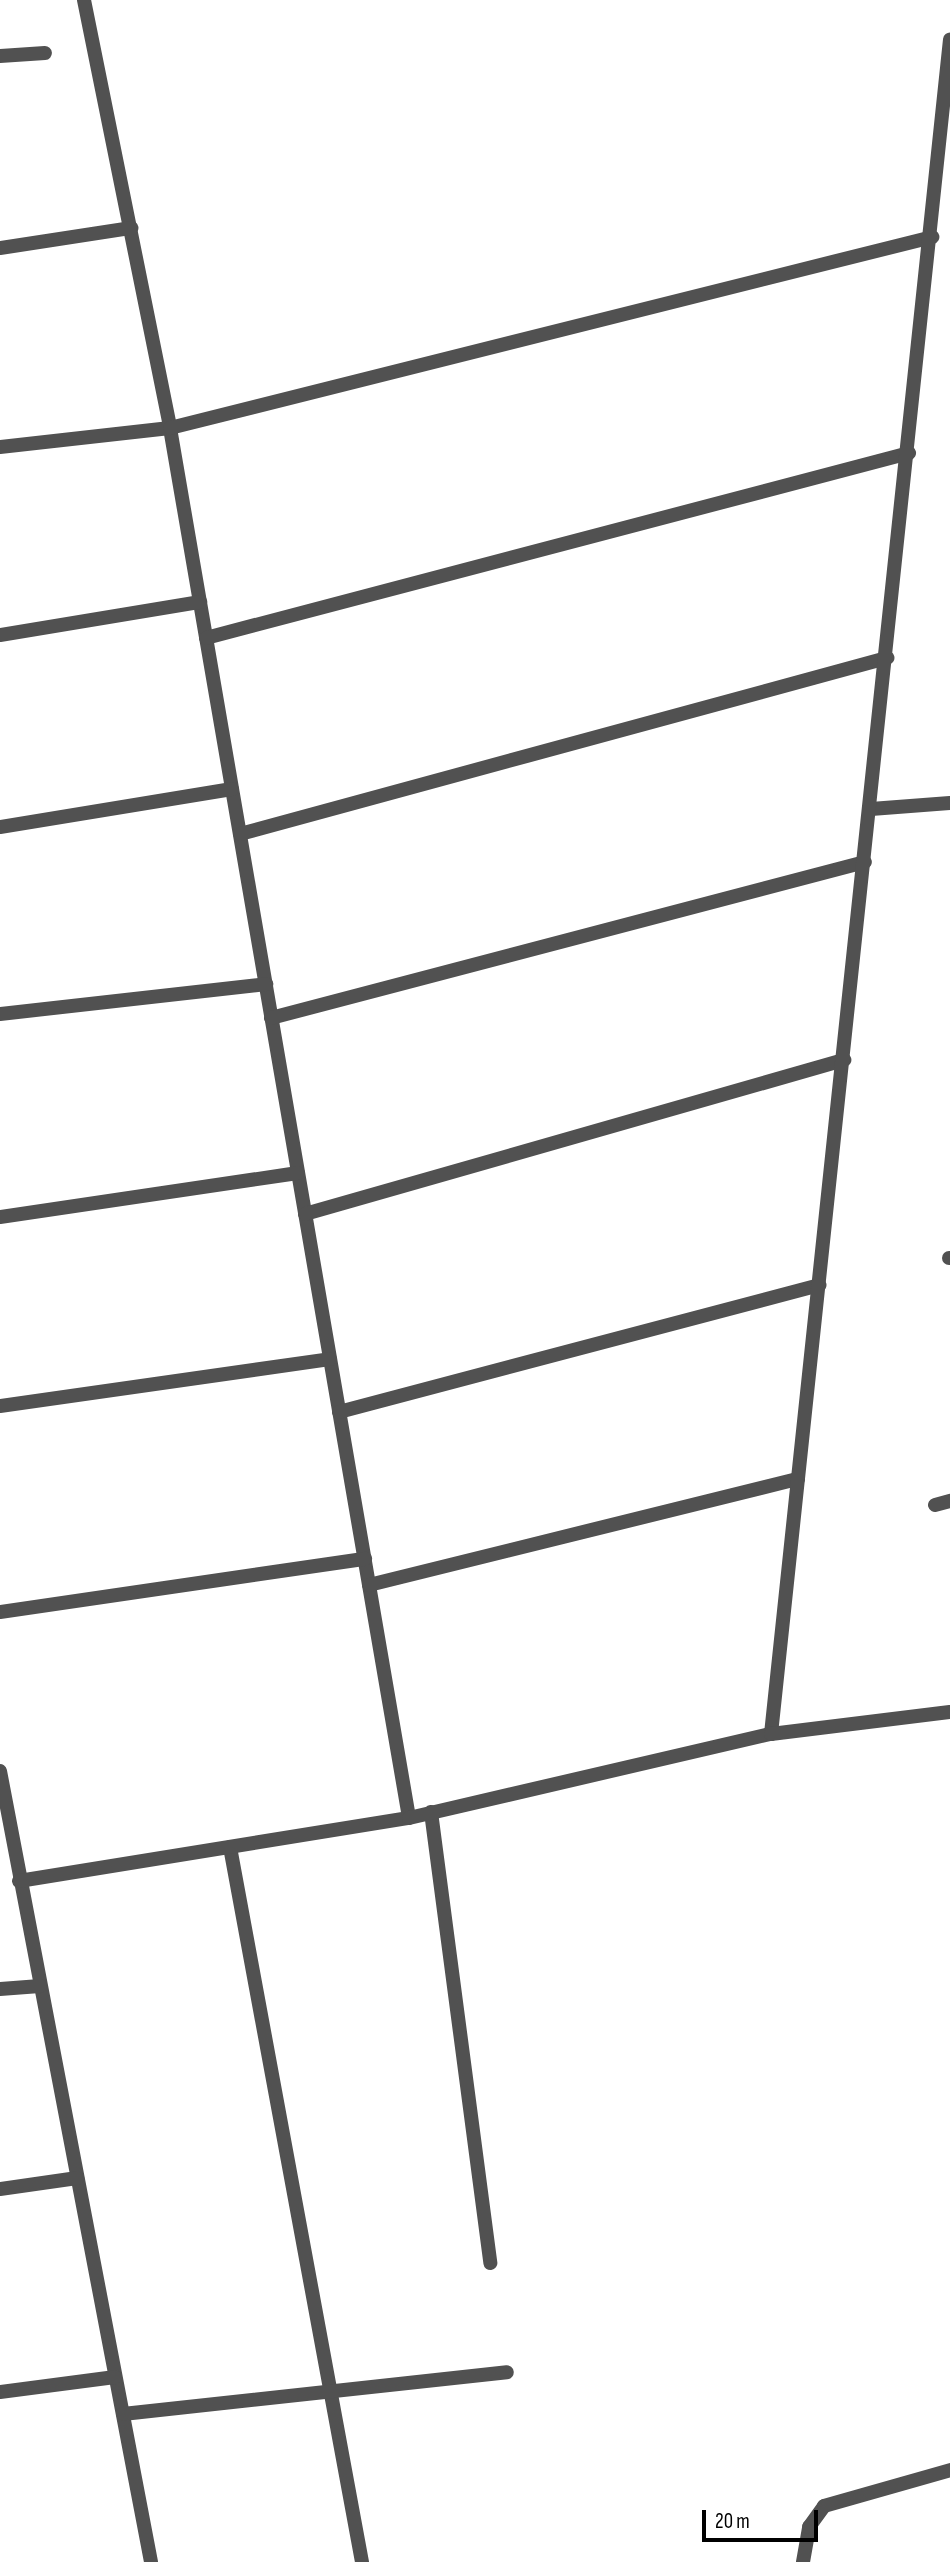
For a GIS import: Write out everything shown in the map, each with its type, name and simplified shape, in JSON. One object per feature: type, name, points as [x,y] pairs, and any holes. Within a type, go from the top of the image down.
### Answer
[{"type":"street","points":[[84,0],[170,428],[409,1818]]},
{"type":"street","points":[[771,1734],[933,237],[950,39]]},
{"type":"street","points":[[0,56],[45,53]]},
{"type":"street","points":[[0,248],[131,228]]},
{"type":"street","points":[[0,447],[170,428],[933,237]]},
{"type":"street","points":[[206,638],[909,453]]},
{"type":"street","points":[[0,635],[200,602]]},
{"type":"street","points":[[240,834],[887,658]]},
{"type":"street","points":[[0,827],[232,789]]},
{"type":"street","points":[[871,808],[950,803]]},
{"type":"street","points":[[271,1018],[864,862]]},
{"type":"street","points":[[0,1014],[266,984]]},
{"type":"street","points":[[305,1214],[844,1060]]},
{"type":"street","points":[[0,1217],[298,1173]]},
{"type":"street","points":[[340,1412],[819,1285]]},
{"type":"street","points":[[0,1406],[330,1359]]},
{"type":"street","points":[[369,1585],[798,1479]]},
{"type":"street","points":[[935,1505],[950,1502]]},
{"type":"street","points":[[0,1612],[365,1559]]},
{"type":"street","points":[[19,1881],[409,1818],[771,1734],[950,1712]]},
{"type":"street","points":[[0,1773],[151,2562]]},
{"type":"street","points":[[431,1812],[490,2263]]},
{"type":"street","points":[[230,1847],[328,2391],[362,2562]]},
{"type":"street","points":[[0,1989],[40,1986]]},
{"type":"street","points":[[0,2189],[77,2178]]},
{"type":"street","points":[[123,2414],[507,2372]]},
{"type":"street","points":[[0,2392],[116,2377]]},
{"type":"street","points":[[803,2562],[809,2528],[824,2506],[950,2470]]}]
